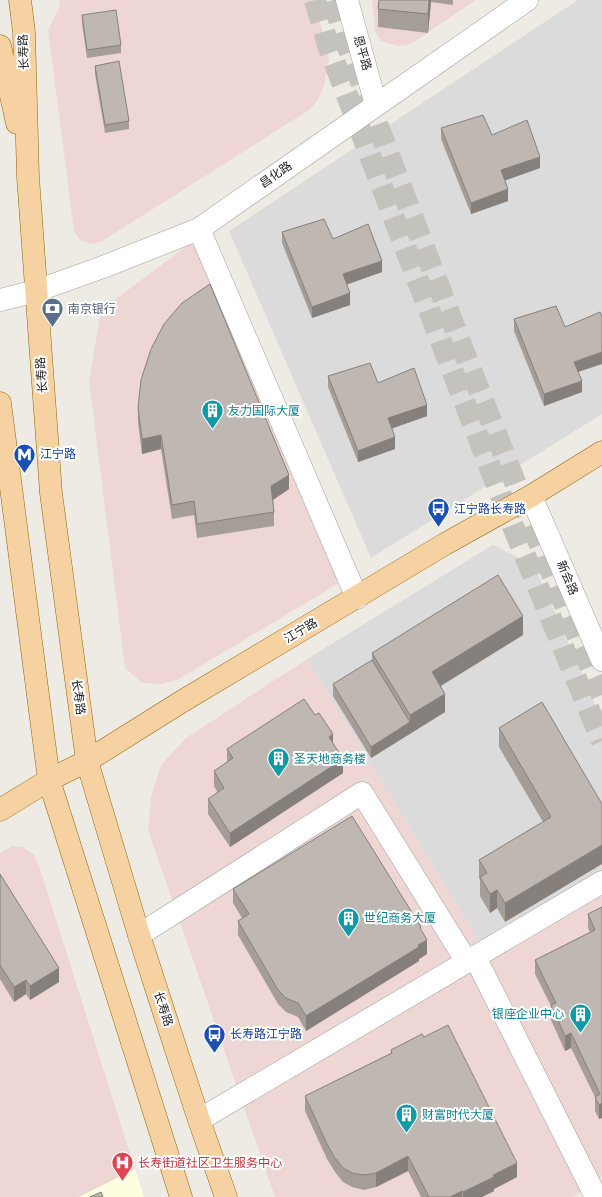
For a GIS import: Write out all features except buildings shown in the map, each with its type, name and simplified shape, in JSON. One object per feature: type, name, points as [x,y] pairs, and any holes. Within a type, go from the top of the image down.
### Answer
[{"type":"main road","name":"长寿路","points":[[20,0],[24,32],[28,177],[51,493],[87,761],[139,934],[199,1120],[226,1197]]},
{"type":"main road","name":"长寿路","points":[[0,46],[28,177]]},
{"type":"main road","points":[[0,403],[49,780],[181,1197]]},
{"type":"main road","name":"江宁路","points":[[0,810],[49,780],[87,761],[181,702],[445,544],[531,496],[602,452]]},
{"type":"street","name":"恩平路","points":[[347,0],[376,105]]},
{"type":"street","name":"昌化路","points":[[0,300],[36,291],[103,267],[199,229],[527,0]]},
{"type":"street","points":[[199,229],[357,598]]},
{"type":"street","name":"新会路","points":[[531,496],[602,660]]},
{"type":"street","points":[[139,934],[362,793],[471,960],[596,1197]]},
{"type":"street","points":[[199,1120],[602,882]]},
{"type":"shaded area","points":[[59,0],[313,0],[326,42],[329,58],[324,87],[317,101],[309,110],[101,242],[90,244],[80,240],[74,231],[48,30],[60,6]]},
{"type":"shaded area","points":[[372,0],[476,0],[411,44],[400,46],[381,41],[375,31]]},
{"type":"shaded area","points":[[578,0],[602,0],[602,414],[371,558],[229,231]]},
{"type":"shaded area","points":[[195,240],[341,582],[177,680],[160,684],[142,683],[125,668],[89,381],[101,310]]},
{"type":"shaded area","points":[[493,545],[534,565],[602,720],[602,872],[480,943],[307,659]]},
{"type":"shaded area","points":[[307,659],[480,943],[602,872],[602,1176],[573,1197],[275,1197],[148,830],[151,797],[161,765],[186,738]]},
{"type":"shaded area","points":[[12,846],[23,847],[34,855],[39,866],[135,1169],[79,1197],[0,1197],[0,853]]},
{"type":"shaded area","name":"长寿街道社区卫生服务中心","points":[[135,1169],[144,1197],[79,1197]]},
{"type":"tunnel","points":[[315,0],[329,48],[444,349],[514,529],[602,741]]},
{"type":"tunnel","points":[[333,0],[346,42],[460,342],[531,523],[602,695]]},
{"type":"place","name":"南京银行","points":[[52,328]]},
{"type":"place","name":"友力国际大厦","points":[[212,430]]},
{"type":"place","name":"江宁路","points":[[25,474]]},
{"type":"place","name":"江宁路长寿路","points":[[439,528]]},
{"type":"place","name":"圣天地商务楼","points":[[278,778]]},
{"type":"place","name":"世纪商务大厦","points":[[348,938]]},
{"type":"place","name":"银座企业中心","points":[[580,1034]]},
{"type":"place","name":"长寿路江宁路","points":[[214,1054]]},
{"type":"place","name":"财富时代大厦","points":[[406,1134]]},
{"type":"place","name":"长寿街道社区卫生服务中心","points":[[123,1182]]}]
